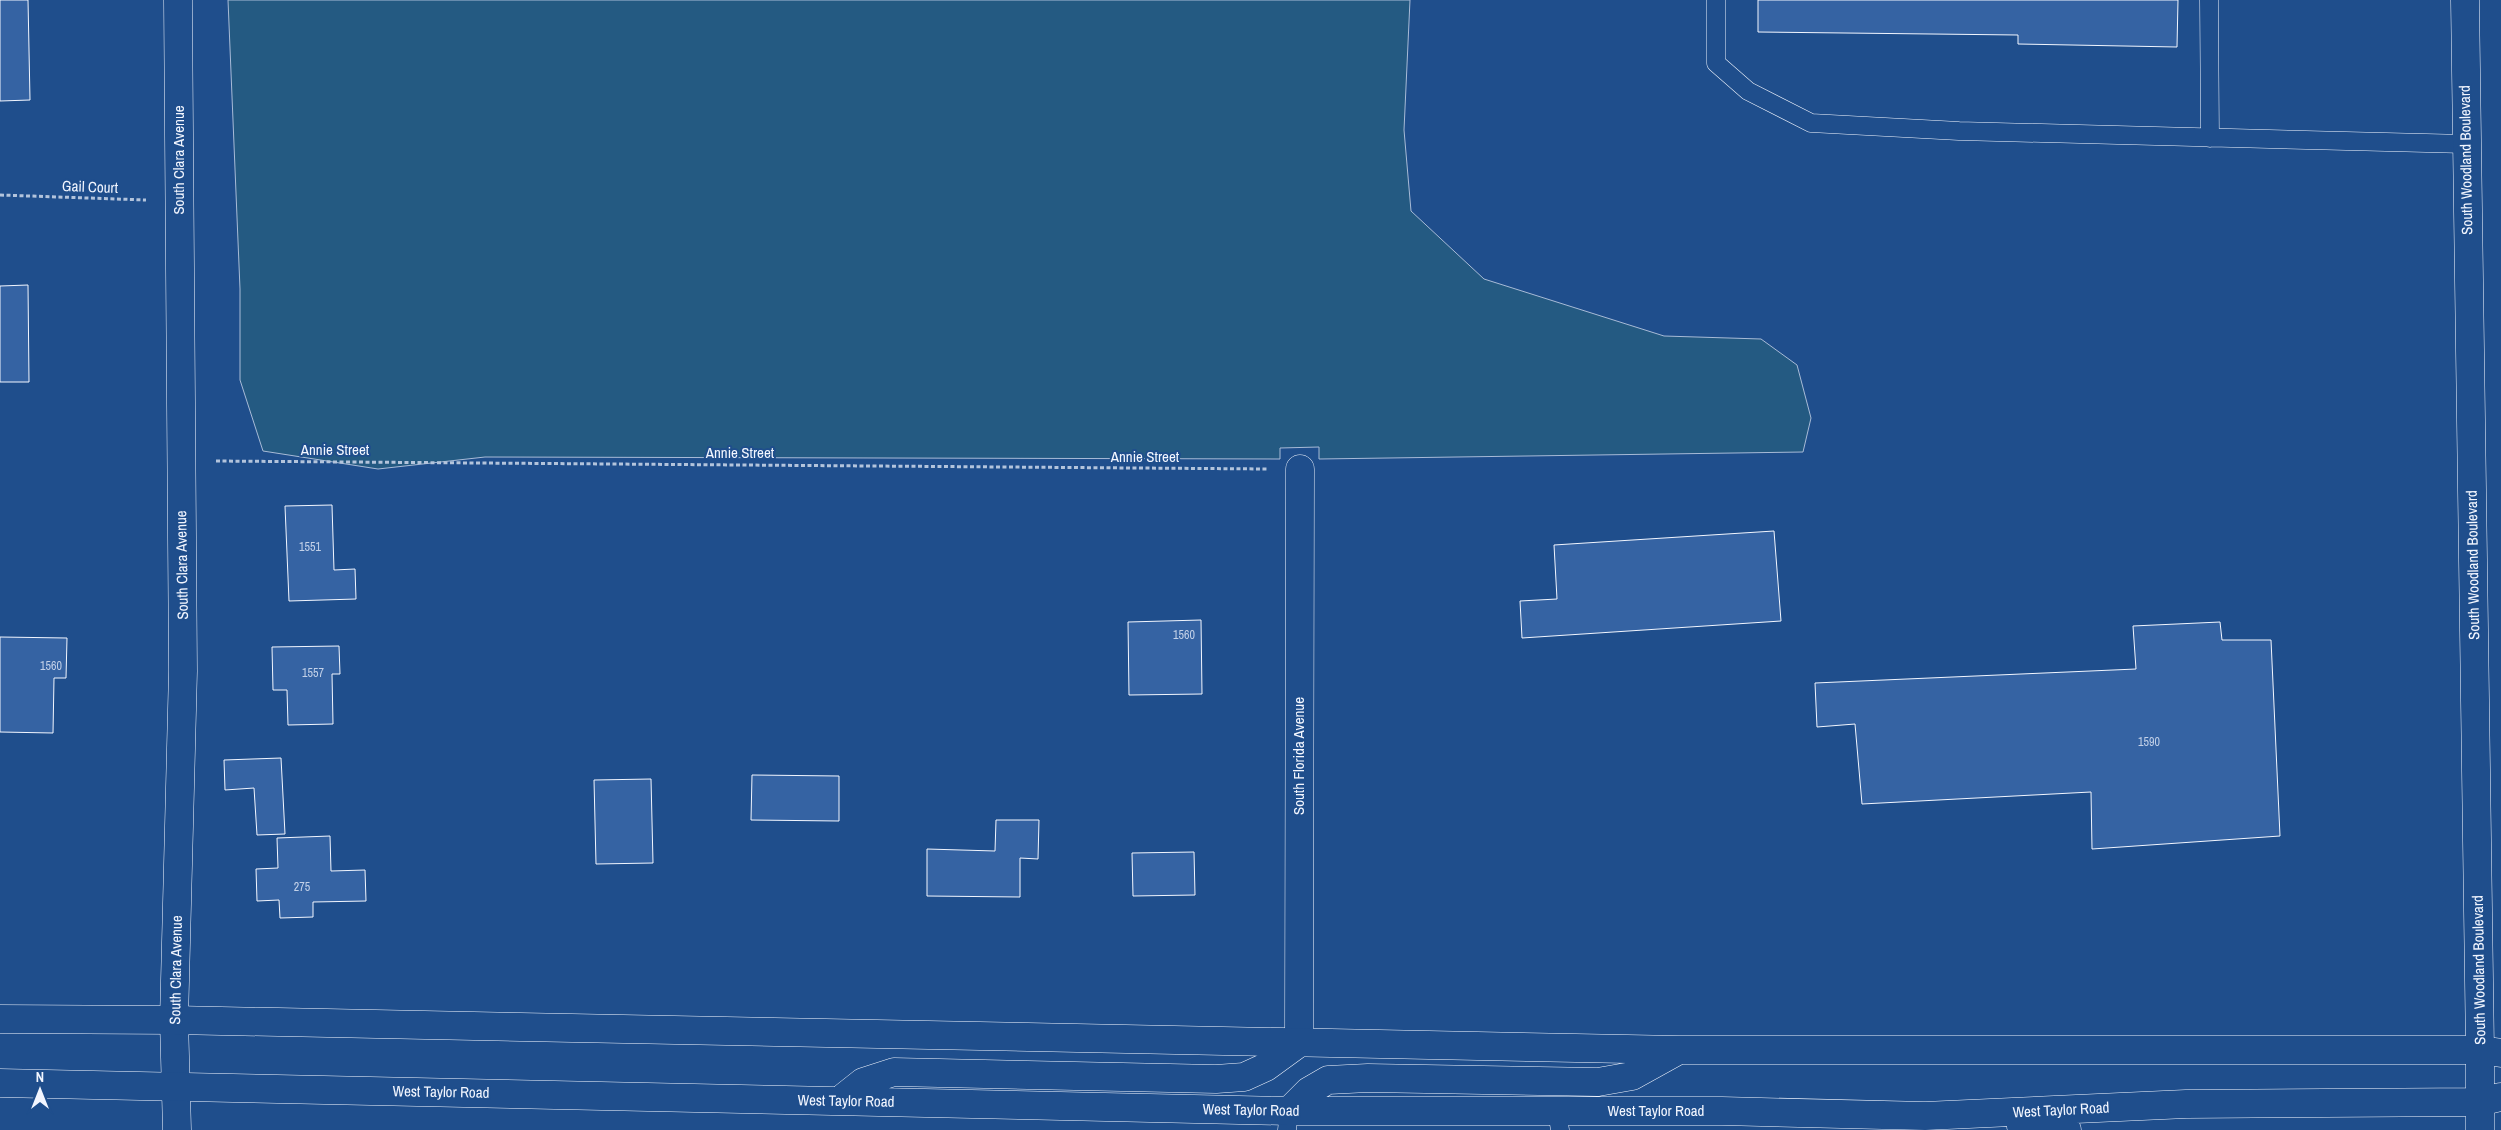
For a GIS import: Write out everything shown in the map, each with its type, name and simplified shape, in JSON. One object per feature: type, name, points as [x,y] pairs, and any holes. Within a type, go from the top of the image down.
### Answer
[{"type":"main road","name":"South Clara Avenue","points":[[177,1130],[174,1020],[183,671],[178,0]]},
{"type":"main road","name":"South Woodland Boulevard","points":[[2465,0],[2466,144],[2491,1052],[2490,1100],[2480,1130]]},
{"type":"main road","name":"South Florida Avenue","points":[[1299,1043],[1300,469]]},
{"type":"main road","points":[[0,1019],[174,1020],[1679,1050],[2491,1052]]},
{"type":"main road","points":[[839,1101],[863,1082],[894,1072],[1216,1079],[1244,1077],[1266,1067],[1299,1043]]},
{"type":"main road","points":[[1288,1120],[1309,1091],[1328,1080],[1368,1078],[1598,1082],[1632,1076],[1679,1050]]},
{"type":"main road","name":"West Taylor Road","points":[[0,1083],[839,1101],[1288,1120],[1558,1121],[1722,1111],[1925,1116],[2186,1104],[2490,1100]]},
{"type":"main road","points":[[1925,1116],[2067,1130]]},
{"type":"lane","points":[[1716,0],[1716,63],[1748,91],[1811,123],[1959,132],[2466,144]]},
{"type":"lane","points":[[2208,0],[2210,138]]},
{"type":"path","name":"Gail Court","points":[[0,195],[179,202]]},
{"type":"path","name":"Annie Street","points":[[181,460],[1300,469]]},
{"type":"shaded area","points":[[228,0],[1410,0],[1404,130],[1411,211],[1484,279],[1664,336],[1761,339],[1797,365],[1811,418],[1803,452],[1319,459],[1319,447],[1280,448],[1280,459],[485,457],[378,469],[263,451],[240,380],[240,289]]},
{"type":"building","points":[[0,0],[28,0],[30,100],[0,101]]},
{"type":"building","points":[[1758,0],[2178,0],[2177,47],[2018,44],[2018,35],[1758,32]]},
{"type":"building","points":[[28,285],[29,382],[0,382],[0,286]]},
{"type":"building","points":[[332,505],[334,570],[355,569],[356,599],[289,601],[285,506]]},
{"type":"building","points":[[1774,531],[1781,621],[1522,638],[1520,601],[1557,599],[1554,545]]},
{"type":"building","points":[[1201,620],[1202,694],[1129,695],[1128,622]]},
{"type":"building","points":[[2220,622],[2222,640],[2271,640],[2280,836],[2092,849],[2091,792],[1862,804],[1855,724],[1817,727],[1815,683],[2136,669],[2133,626]]},
{"type":"building","points":[[0,637],[67,638],[66,678],[54,678],[53,733],[0,732]]},
{"type":"building","points":[[339,646],[340,674],[332,674],[333,724],[288,725],[287,690],[273,690],[272,647]]},
{"type":"building","points":[[281,758],[285,834],[257,835],[254,788],[225,790],[224,760]]},
{"type":"building","points":[[752,775],[839,776],[839,821],[751,820]]},
{"type":"building","points":[[651,779],[653,863],[596,864],[594,780]]},
{"type":"building","points":[[996,820],[1039,820],[1038,859],[1020,858],[1020,897],[927,896],[927,849],[995,851]]},
{"type":"building","points":[[330,836],[331,871],[365,870],[366,901],[313,902],[313,917],[280,918],[279,900],[257,901],[256,869],[278,868],[277,838]]},
{"type":"building","points":[[1194,852],[1195,895],[1133,896],[1132,853]]}]
